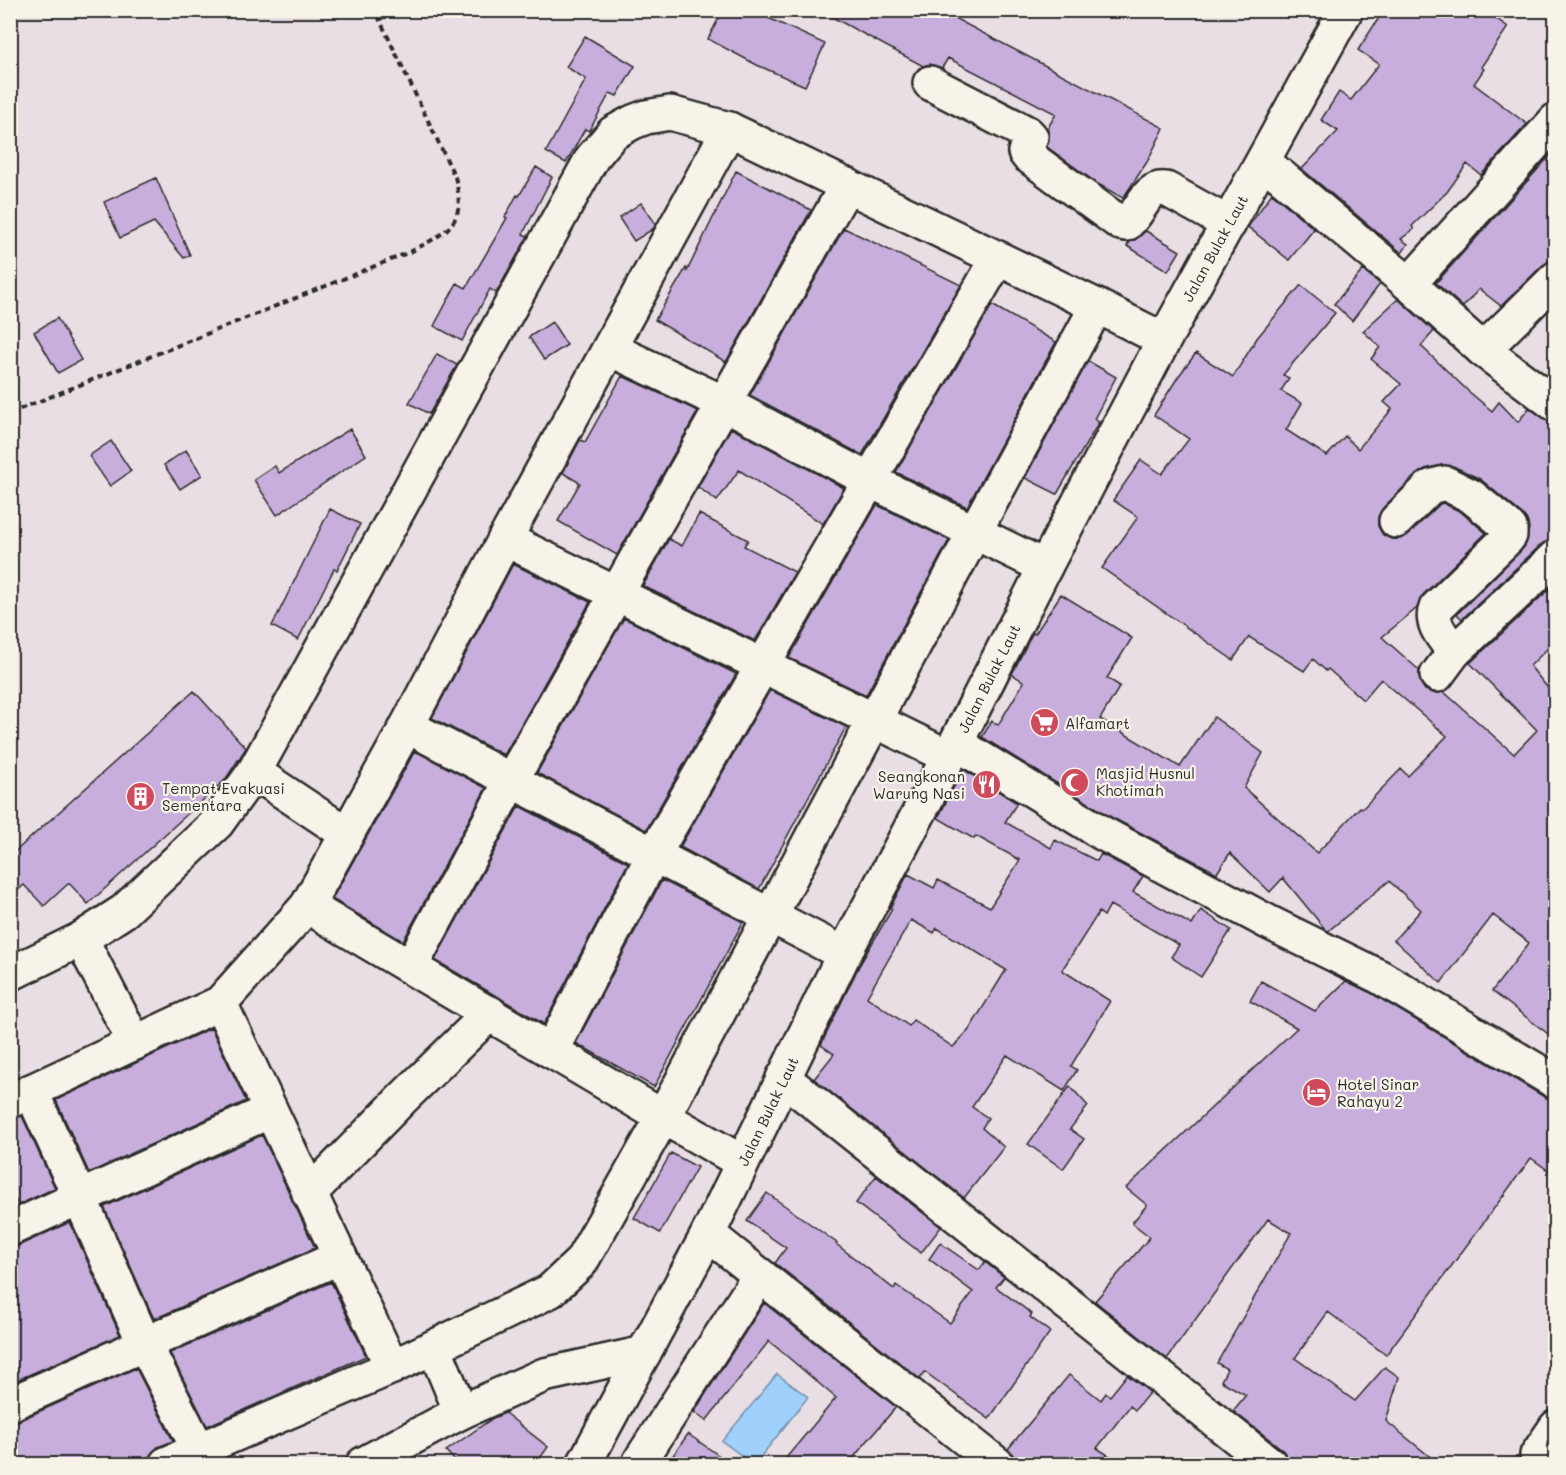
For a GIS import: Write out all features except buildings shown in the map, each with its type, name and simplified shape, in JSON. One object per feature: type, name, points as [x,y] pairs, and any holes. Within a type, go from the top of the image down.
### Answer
[{"type":"street","name":"Jalan Bulak Laut","points":[[584,1464],[708,1234],[844,954],[952,750],[1045,567],[1164,340],[1346,10]]},
{"type":"street","points":[[930,83],[1028,133],[1031,136],[1025,152],[1028,156],[1120,223],[1126,224],[1132,219],[1152,191],[1158,188],[1166,189],[1229,224]]},
{"type":"street","points":[[10,974],[81,939],[124,911],[218,823],[254,772],[592,158],[613,133],[633,122],[670,113],[729,129],[1164,340]]},
{"type":"street","points":[[1409,284],[1556,120]]},
{"type":"street","points":[[203,1457],[145,1345],[80,1198],[21,1096],[220,1003],[307,906],[407,726],[505,539],[729,129]]},
{"type":"street","points":[[1264,162],[1409,284],[1483,350],[1556,405]]},
{"type":"street","points":[[411,966],[512,779],[847,185]]},
{"type":"street","points":[[551,1051],[654,854],[998,258]]},
{"type":"street","points":[[1483,350],[1556,278]]},
{"type":"street","points":[[166,1464],[203,1457],[550,1291],[581,1262],[663,1117],[1097,306]]},
{"type":"street","points":[[610,349],[724,403],[869,480],[1045,567]]},
{"type":"street","points":[[1396,521],[1430,487],[1445,483],[1471,496],[1510,528],[1510,535],[1507,539],[1436,608],[1433,620],[1446,664],[1556,556]]},
{"type":"street","points":[[505,539],[875,721],[952,750],[1268,922],[1380,977],[1556,1083]]},
{"type":"street","points":[[407,726],[844,954]]},
{"type":"street","points":[[254,772],[347,834]]},
{"type":"street","points":[[307,906],[742,1162]]},
{"type":"street","points":[[81,939],[135,1043]]},
{"type":"street","points":[[220,1003],[392,1367]]},
{"type":"street","points":[[309,1194],[490,1013]]},
{"type":"street","points":[[783,1078],[1270,1464]]},
{"type":"street","points":[[10,1229],[270,1111]]},
{"type":"street","points":[[708,1234],[997,1464]]},
{"type":"street","points":[[10,1404],[340,1257]]},
{"type":"street","points":[[602,1432],[642,1463],[760,1275]]},
{"type":"street","points":[[434,1347],[462,1412]]},
{"type":"street","points":[[363,1464],[462,1412],[544,1375],[644,1353]]},
{"type":"street","points":[[1537,1455],[1556,1427]]},
{"type":"path","points":[[10,413],[410,252],[438,237],[456,220],[460,197],[455,177],[375,10]]},
{"type":"path","points":[[380,19],[396,10]]},
{"type":"water","points":[[777,1374],[808,1397],[753,1464],[722,1441]]},
{"type":"place","name":"Alfamart","points":[[1044,723]]},
{"type":"place","name":"Masjid Husnul Khotimah","points":[[1075,782]]},
{"type":"place","name":"Seangkonan Warung Nasi","points":[[986,785]]},
{"type":"place","name":"Tempat Evakuasi Sementara","points":[[141,797]]},
{"type":"place","name":"Hotel Sinar Rahayu 2","points":[[1316,1093]]}]
